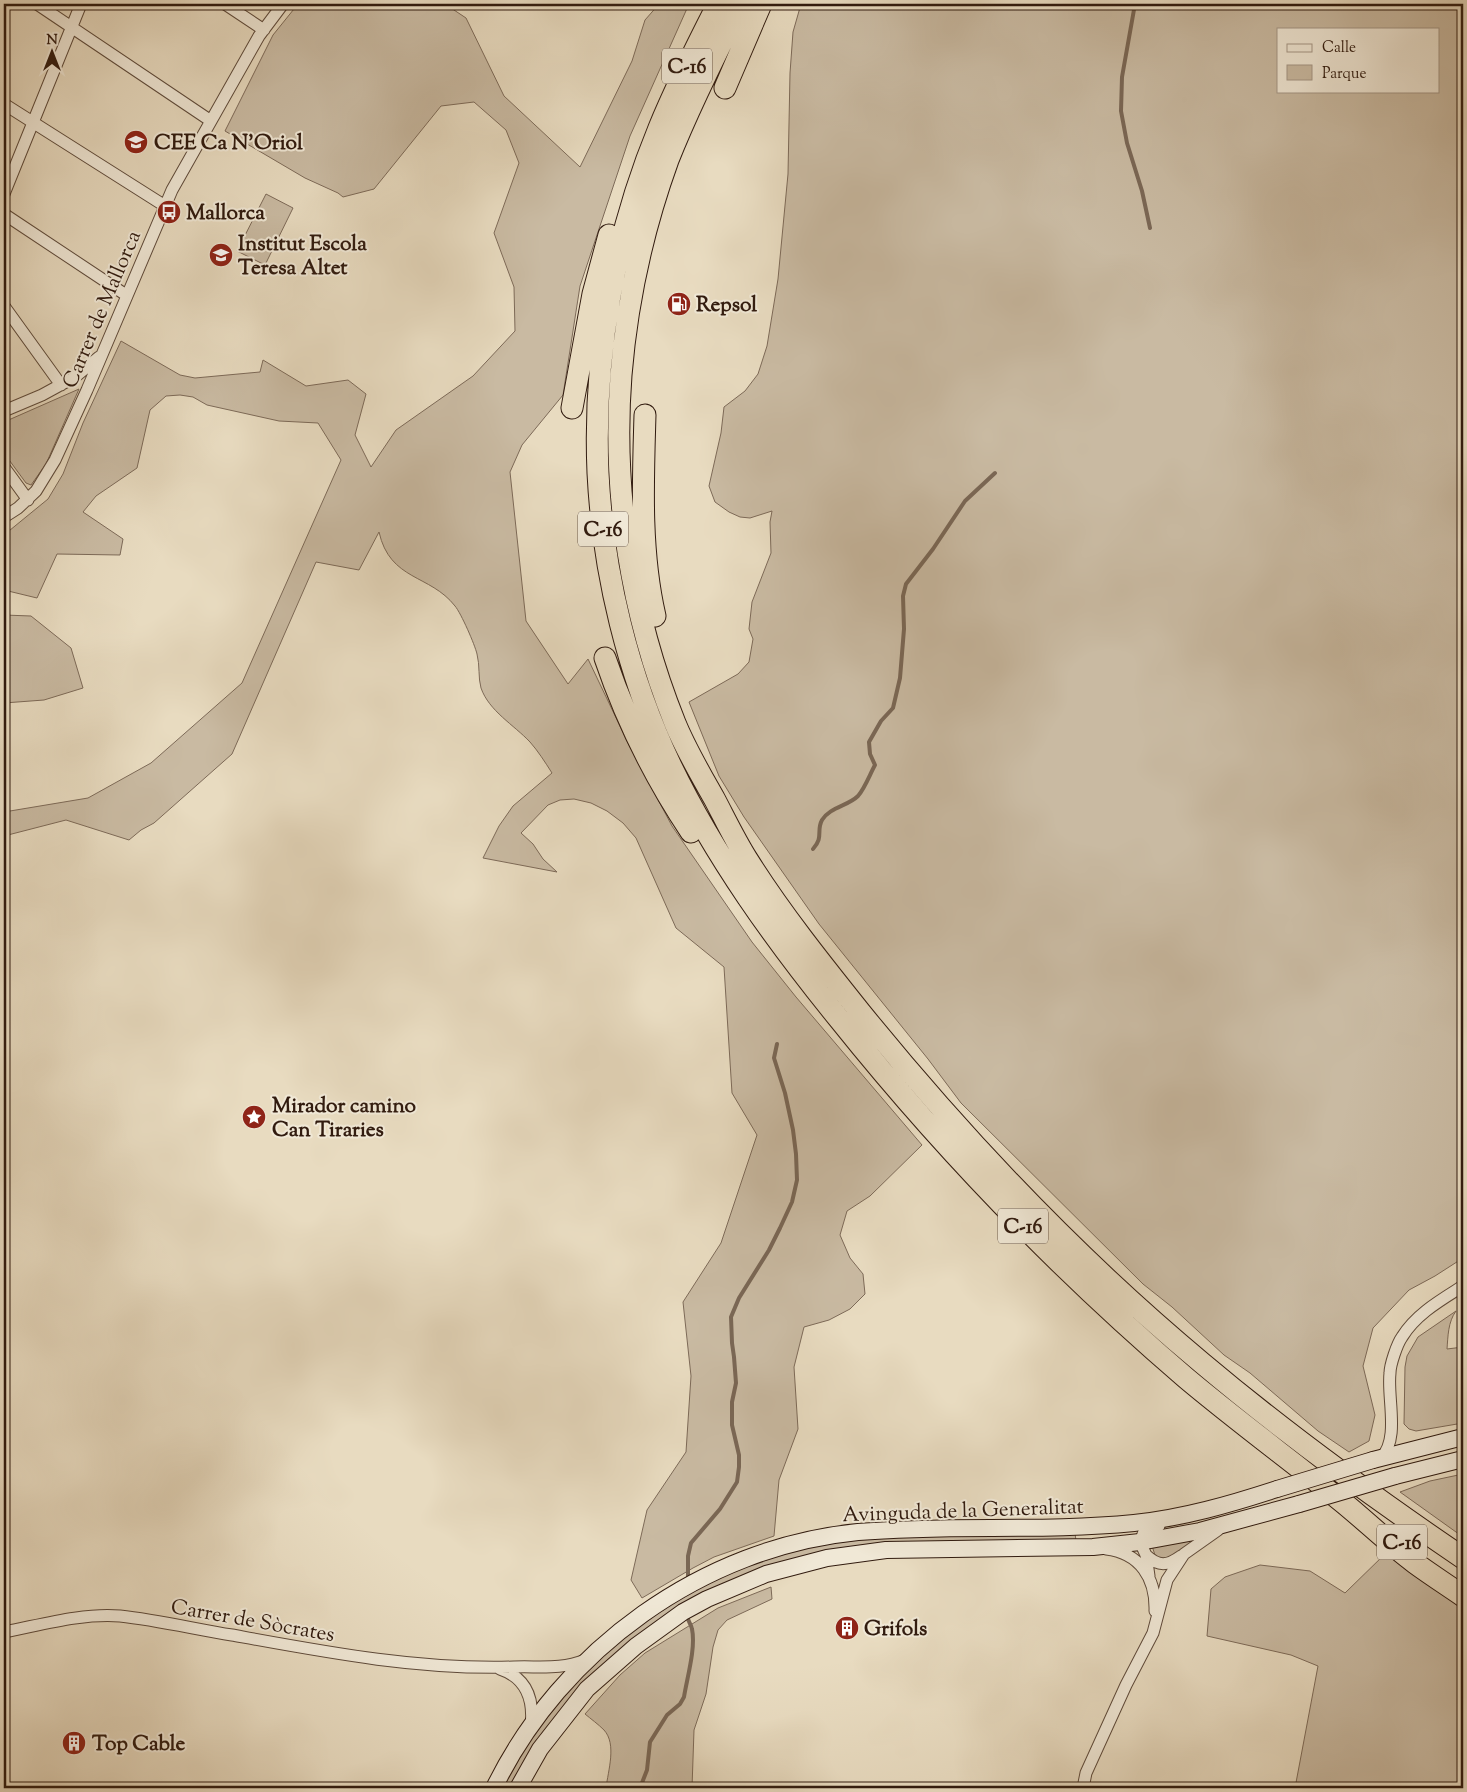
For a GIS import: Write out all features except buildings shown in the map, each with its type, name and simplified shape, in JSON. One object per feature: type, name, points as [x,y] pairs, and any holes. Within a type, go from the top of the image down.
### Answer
[{"type":"highway","name":"C-16","points":[[718,4],[658,129],[640,179],[614,273],[604,334],[599,389],[598,475],[604,534],[614,594],[634,670],[670,764],[702,825],[753,904],[817,992],[870,1058],[931,1128],[1019,1222],[1096,1297],[1229,1414],[1341,1501],[1463,1583]]},
{"type":"highway","name":"C-16","points":[[741,4],[683,126],[656,196],[632,292],[621,379],[619,467],[624,525],[634,583],[647,640],[663,690],[687,750],[746,857],[782,910],[831,975],[890,1049],[944,1112],[1033,1207],[1122,1293],[1230,1386],[1321,1458],[1463,1558]]},
{"type":"highway","points":[[725,88],[760,4]]},
{"type":"highway","points":[[572,408],[587,322],[601,263],[634,165],[658,129]]},
{"type":"highway","points":[[645,415],[644,524],[649,581],[667,667],[700,773]]},
{"type":"highway","points":[[605,658],[636,737],[668,795],[722,877],[753,904]]},
{"type":"highway","points":[[1341,1501],[1412,1561],[1463,1596]]},
{"type":"street","points":[[37,4],[211,121]]},
{"type":"street","points":[[4,194],[81,4]]},
{"type":"street","points":[[225,4],[264,30]]},
{"type":"street","name":"Carrer de Mallorca","points":[[4,517],[28,500],[40,486],[55,460],[172,190],[264,30],[284,4]]},
{"type":"street","points":[[4,104],[165,206]]},
{"type":"street","points":[[4,214],[126,295]]},
{"type":"street","points":[[4,306],[61,384]]},
{"type":"street","points":[[4,412],[34,399],[75,377],[100,356]]},
{"type":"street","points":[[4,467],[28,500]]},
{"type":"street","points":[[1377,1459],[1386,1453],[1391,1438],[1390,1372],[1401,1338],[1419,1316],[1463,1286]]},
{"type":"street","name":"Avinguda de la Generalitat","points":[[494,1788],[530,1729],[554,1696],[586,1660],[627,1625],[682,1589],[724,1568],[764,1552],[810,1540],[856,1532],[915,1529],[1082,1527],[1136,1523],[1182,1515],[1243,1500],[1377,1459],[1463,1437]]},
{"type":"street","points":[[1391,1438],[1395,1444],[1416,1449]]},
{"type":"street","name":"Avinguda de la Generalitat","points":[[518,1788],[540,1750],[587,1689],[636,1646],[664,1624],[707,1599],[766,1574],[827,1558],[886,1550],[1143,1548],[1395,1476],[1463,1459]]},
{"type":"street","points":[[1153,1633],[1154,1590],[1143,1548],[1145,1529],[1220,1514],[1243,1500]]},
{"type":"street","points":[[1143,1548],[1154,1563],[1172,1563],[1215,1531],[1271,1512]]},
{"type":"street","points":[[1093,1547],[1115,1550],[1129,1556],[1150,1576]]},
{"type":"street","points":[[1083,1788],[1089,1766],[1153,1633],[1167,1580],[1184,1554]]},
{"type":"street","name":"Carrer de Sòcrates","points":[[4,1632],[78,1618],[120,1616],[349,1657],[387,1661],[496,1668],[554,1668],[586,1660]]},
{"type":"street","name":"Carrer de Sòcrates","points":[[496,1668],[508,1672],[524,1685],[532,1703],[530,1729]]},
{"type":"green space","points":[[298,4],[445,4],[466,18],[504,96],[580,167],[632,61],[645,20],[659,4],[689,4],[630,136],[580,286],[563,395],[522,445],[510,472],[526,621],[568,684],[588,659],[629,745],[672,826],[752,942],[796,997],[922,1145],[870,1196],[847,1211],[840,1235],[850,1258],[863,1274],[865,1294],[850,1309],[829,1320],[804,1327],[794,1367],[798,1429],[779,1480],[774,1536],[714,1557],[642,1598],[631,1580],[647,1510],[686,1452],[691,1376],[683,1302],[721,1243],[757,1135],[732,1093],[724,967],[676,928],[636,838],[623,823],[607,811],[591,803],[574,799],[560,800],[548,805],[521,833],[557,872],[483,858],[499,826],[513,806],[552,773],[530,742],[496,711],[485,696],[480,684],[476,650],[455,606],[434,588],[401,569],[384,548],[379,532],[359,570],[316,562],[232,754],[154,823],[141,830],[129,840],[66,820],[4,836],[4,812],[88,798],[151,763],[242,683],[341,460],[318,423],[279,421],[207,405],[193,397],[180,395],[166,396],[150,410],[137,468],[96,496],[83,512],[123,539],[120,555],[57,554],[37,598],[4,590],[4,535],[48,499],[63,474],[83,423],[121,341],[180,375],[195,378],[260,372],[263,360],[306,386],[348,380],[366,394],[355,435],[371,467],[396,430],[473,376],[515,331],[514,287],[494,233],[519,163],[506,130],[474,102],[441,106],[374,189],[343,197],[305,178],[225,131],[273,35]]},
{"type":"green space","points":[[801,4],[1463,4],[1463,1258],[1409,1290],[1373,1328],[1363,1366],[1375,1415],[1369,1441],[1349,1452],[1318,1431],[1250,1373],[1224,1355],[1172,1307],[1143,1284],[961,1103],[819,924],[744,817],[719,776],[689,702],[738,674],[749,662],[753,639],[749,629],[752,602],[771,553],[770,522],[772,511],[750,518],[740,517],[715,502],[709,486],[721,433],[724,407],[745,391],[758,374],[767,346],[778,279],[788,174],[790,73],[793,32]]},
{"type":"green space","points":[[266,194],[293,208],[265,265],[237,251]]},
{"type":"green space","points":[[79,389],[46,464],[31,485],[26,483],[4,453],[4,422]]},
{"type":"green space","points":[[4,615],[31,616],[71,648],[83,688],[44,700],[4,703]]},
{"type":"green space","points":[[1456,1311],[1450,1324],[1447,1349],[1463,1347],[1463,1423],[1416,1431],[1409,1429],[1404,1424],[1405,1367],[1407,1356],[1418,1337]]},
{"type":"green space","points":[[1463,1474],[1463,1537],[1400,1492],[1430,1481]]},
{"type":"green space","points":[[1075,1533],[1076,1541],[837,1550],[631,1641],[604,1663],[574,1693],[511,1788],[501,1788],[542,1720],[575,1681],[604,1654],[654,1614],[708,1582],[783,1554],[834,1542],[886,1536]]},
{"type":"green space","points":[[1197,1538],[1170,1557],[1158,1558],[1152,1546]]},
{"type":"green space","points":[[1386,1553],[1463,1605],[1463,1788],[1295,1788],[1318,1666],[1291,1655],[1207,1636],[1211,1589],[1225,1577],[1260,1565],[1310,1571],[1345,1593]]},
{"type":"green space","points":[[771,1587],[772,1599],[727,1620],[718,1630],[713,1647],[706,1694],[694,1730],[692,1788],[606,1788],[611,1758],[610,1743],[604,1730],[585,1714],[620,1675],[645,1653],[718,1608]]},
{"type":"waterway","points":[[1135,4],[1122,77],[1121,111],[1127,143],[1142,191],[1150,228]]},
{"type":"waterway","points":[[813,849],[818,841],[822,820],[834,809],[858,796],[875,765],[870,754],[869,742],[881,721],[893,708],[900,678],[904,629],[903,596],[906,584],[933,549],[965,501],[995,473]]},
{"type":"waterway","points":[[688,1580],[688,1556],[691,1543],[720,1509],[737,1482],[739,1455],[732,1425],[732,1402],[736,1383],[731,1317],[739,1298],[769,1250],[780,1228],[792,1202],[797,1180],[793,1130],[785,1093],[774,1058],[777,1044]]},
{"type":"waterway","points":[[640,1788],[647,1770],[650,1742],[667,1715],[680,1704],[684,1697],[693,1645],[692,1629],[687,1614]]},
{"type":"place","name":"CEE Ca N'Oriol","points":[[136,142]]},
{"type":"place","name":"Mallorca","points":[[169,212]]},
{"type":"place","name":"Institut Escola Teresa Altet","points":[[221,255]]},
{"type":"place","name":"Repsol","points":[[679,304]]},
{"type":"place","name":"Mirador camino Can Tiraries","points":[[254,1117]]},
{"type":"place","name":"Grifols","points":[[847,1628]]},
{"type":"place","name":"Top Cable","points":[[74,1743]]}]
